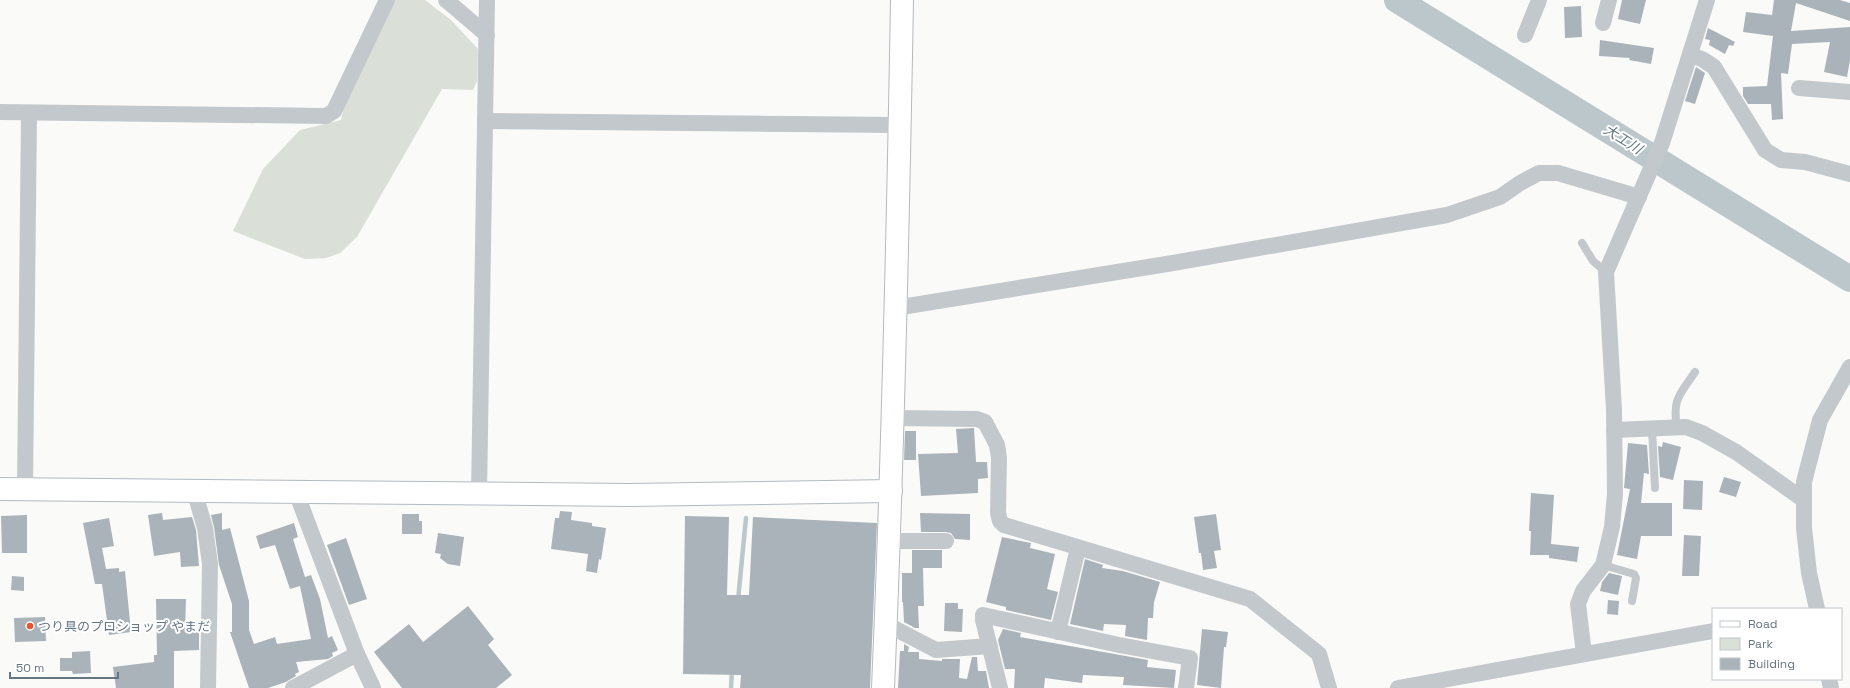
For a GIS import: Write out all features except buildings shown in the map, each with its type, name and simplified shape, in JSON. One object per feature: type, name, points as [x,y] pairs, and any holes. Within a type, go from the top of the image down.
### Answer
[{"type":"street","points":[[0,112],[326,116],[334,111],[387,0]]},
{"type":"street","points":[[446,0],[487,35]]},
{"type":"street","points":[[479,494],[487,0]]},
{"type":"street","points":[[883,688],[892,491],[902,0]]},
{"type":"street","points":[[1524,35],[1539,0]]},
{"type":"street","points":[[1603,23],[1609,0]]},
{"type":"street","points":[[1584,654],[1578,604],[1583,591],[1604,565],[1612,527],[1615,494],[1614,430],[1606,272],[1662,143],[1707,0]]},
{"type":"street","points":[[1690,55],[1702,59],[1714,68],[1765,150],[1781,160],[1805,162],[1850,174]]},
{"type":"street","points":[[1799,88],[1850,92]]},
{"type":"street","points":[[25,488],[29,112]]},
{"type":"street","points":[[485,121],[900,125]]},
{"type":"street","points":[[895,308],[1173,263],[1447,215],[1500,197],[1520,183],[1539,173],[1558,173],[1638,197]]},
{"type":"street","points":[[1817,608],[1809,573],[1804,528],[1804,482],[1820,420],[1850,367]]},
{"type":"street","points":[[894,418],[977,419],[985,422],[997,445],[999,458],[998,513],[1000,521],[1004,525],[1250,600],[1319,654],[1330,688]]},
{"type":"street","points":[[1614,430],[1686,427],[1702,433],[1736,452],[1804,500]]},
{"type":"street","points":[[0,489],[25,488],[629,495],[892,491]]},
{"type":"street","points":[[194,490],[205,528],[210,564],[208,688]]},
{"type":"street","points":[[296,492],[357,654],[373,688]]},
{"type":"street","points":[[890,542],[946,541]]},
{"type":"street","points":[[1058,632],[1078,548]]},
{"type":"street","points":[[1000,688],[983,620],[984,615],[1119,646],[1190,658],[1186,688]]},
{"type":"street","points":[[886,624],[936,650],[990,646]]},
{"type":"street","points":[[1398,688],[1712,631]]},
{"type":"street","points":[[293,688],[357,654]]},
{"type":"lane","points":[[1582,243],[1593,261],[1606,272]]},
{"type":"lane","points":[[1677,428],[1674,410],[1676,400],[1695,372]]},
{"type":"lane","points":[[1652,429],[1655,488]]},
{"type":"lane","points":[[1604,565],[1634,574],[1636,578],[1632,601]]},
{"type":"green space","points":[[394,0],[425,0],[451,20],[478,49],[477,81],[473,90],[442,89],[357,237],[340,253],[326,258],[305,259],[233,231],[263,169],[300,130],[341,120],[345,101]]},
{"type":"waterway","name":"大工川","points":[[1397,0],[1850,279]]},
{"type":"waterway","points":[[738,600],[746,518]]},
{"type":"waterway","points":[[731,688],[732,669]]},
{"type":"place","name":"つり具のプロショップ やまだ","points":[[30,626]]}]
